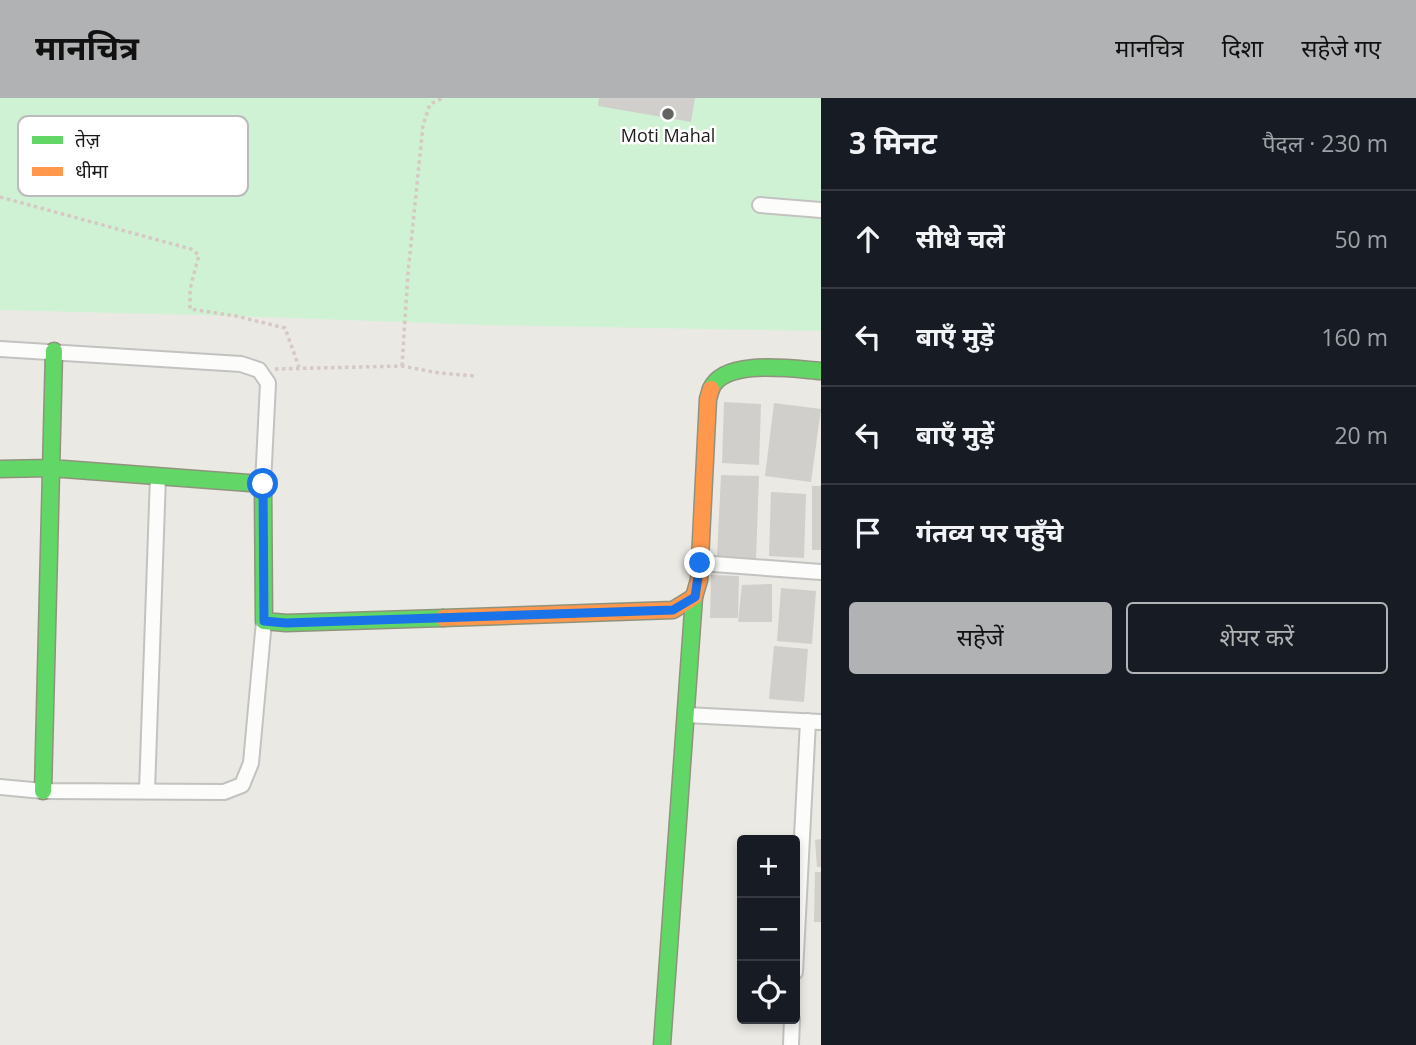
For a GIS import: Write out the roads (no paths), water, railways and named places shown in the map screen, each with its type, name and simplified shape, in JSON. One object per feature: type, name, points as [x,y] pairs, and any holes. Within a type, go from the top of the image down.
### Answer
[{"type":"street","points":[[761,205],[821,210]]},
{"type":"street","points":[[0,349],[241,364],[259,370],[268,383],[263,484],[264,621],[251,763],[242,785],[224,792],[43,791],[0,788]]},
{"type":"street","points":[[43,791],[54,351]]},
{"type":"street","points":[[662,1045],[695,597],[700,563],[708,399],[712,386],[719,378],[738,371],[821,371]]},
{"type":"street","points":[[0,468],[50,468],[263,484]]},
{"type":"street","points":[[147,791],[158,476]]},
{"type":"street","points":[[700,563],[821,572]]},
{"type":"street","points":[[264,621],[286,623],[673,610],[695,597]]},
{"type":"street","points":[[686,715],[814,722],[796,961]]},
{"type":"street","points":[[791,1045],[792,1024]]},
{"type":"place","name":"Moti Mahal","points":[[668,114]]}]
